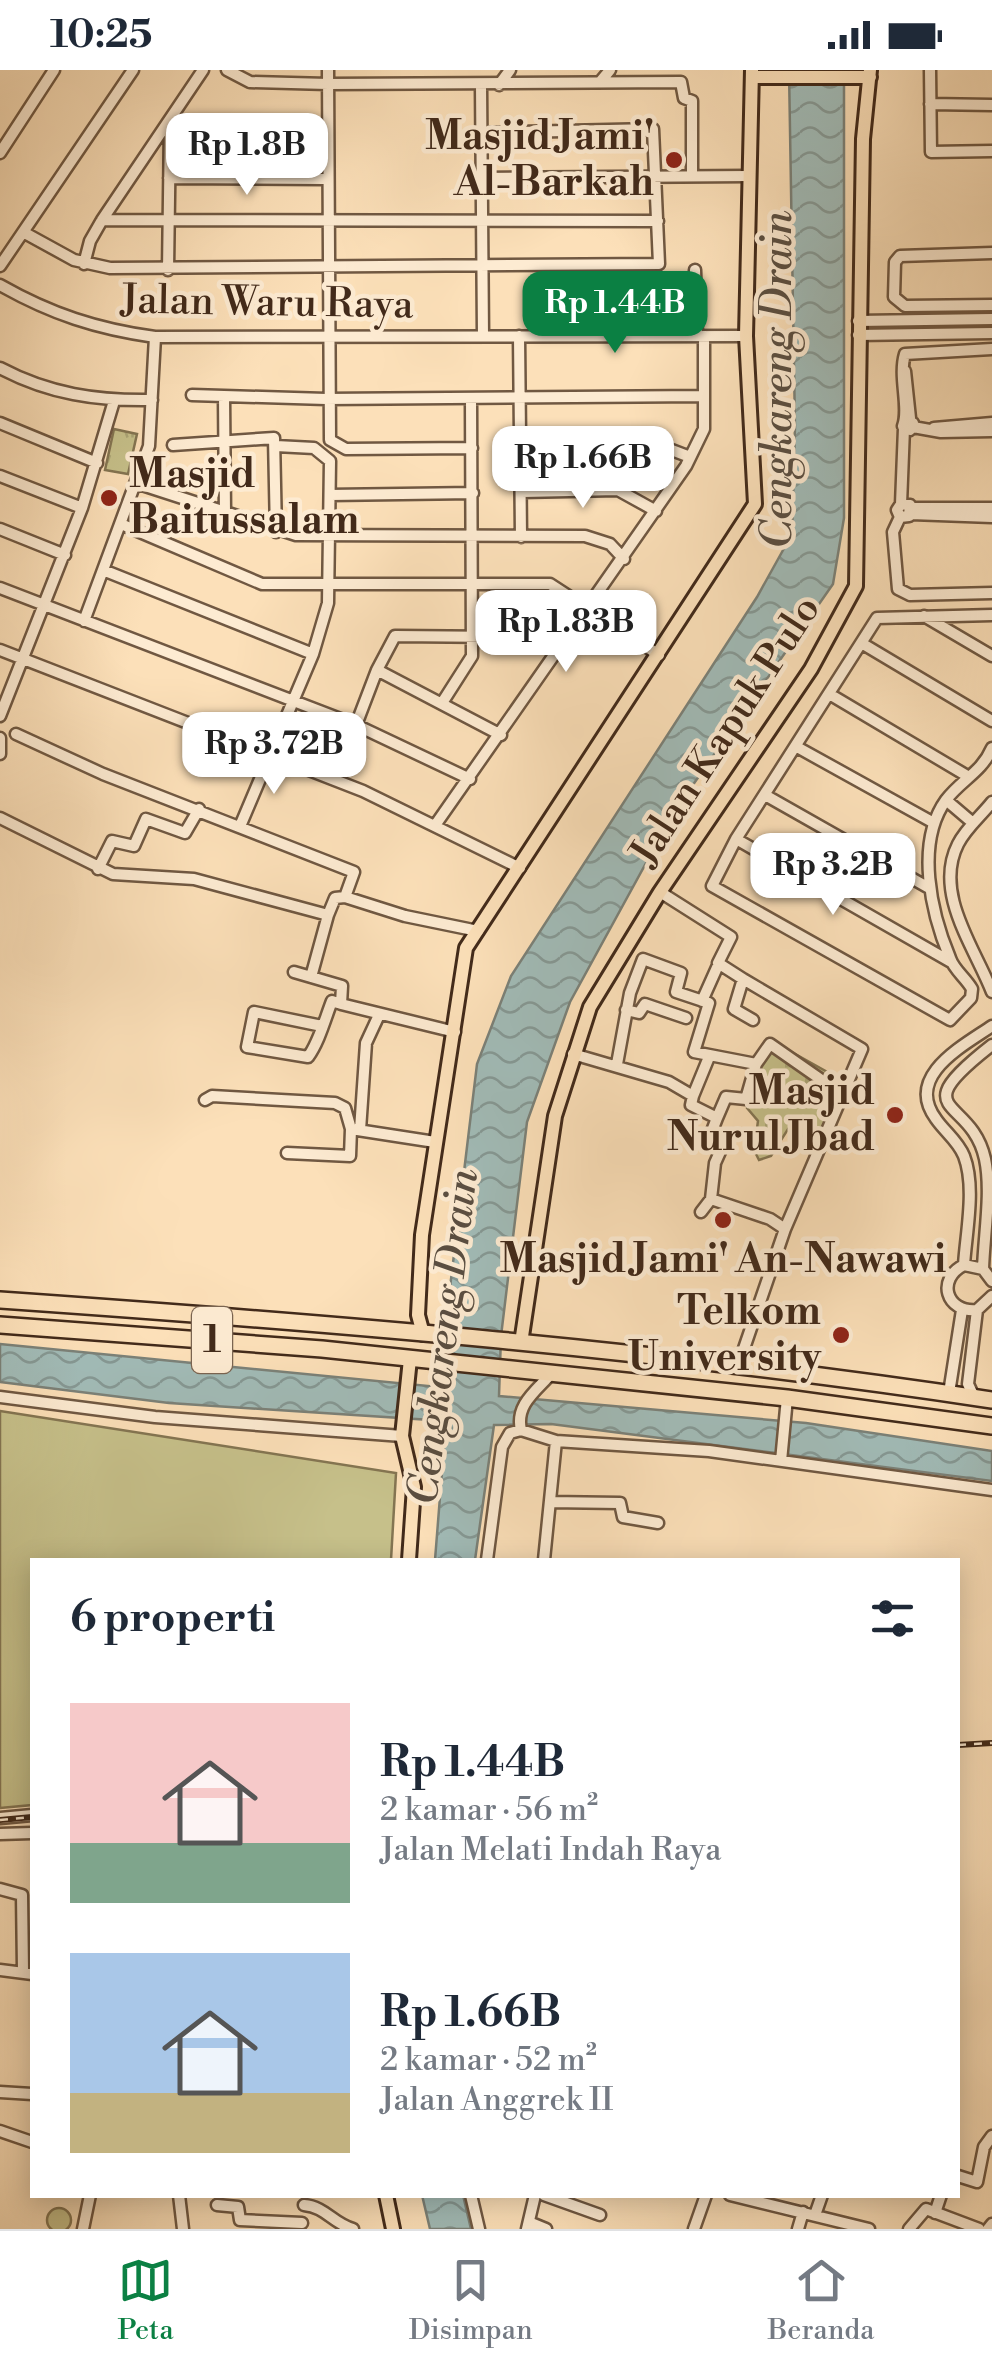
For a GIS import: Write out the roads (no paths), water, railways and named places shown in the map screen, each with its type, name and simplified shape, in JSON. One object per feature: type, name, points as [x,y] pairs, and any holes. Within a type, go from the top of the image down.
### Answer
[{"type":"highway","name":"1","points":[[0,1300],[521,1343],[987,1397]]},
{"type":"highway","name":"1","points":[[0,1325],[416,1360],[786,1406],[992,1426]]},
{"type":"highway","points":[[946,1419],[950,1394]]},
{"type":"main road","points":[[419,1334],[422,1235],[463,959],[755,504],[758,484],[746,336],[755,73],[868,75]]},
{"type":"main road","name":"Jalan Kapuk Pulo","points":[[521,1343],[551,1133],[590,1006],[660,892],[811,669],[851,600],[860,552],[858,328],[868,75]]},
{"type":"main road","points":[[409,1558],[414,1486],[402,1430],[408,1377],[416,1360]]},
{"type":"main road","points":[[387,2198],[393,2229]]},
{"type":"street","points":[[0,153],[54,70]]},
{"type":"street","points":[[0,266],[132,70]]},
{"type":"street","points":[[84,264],[102,220],[170,125],[203,70]]},
{"type":"street","points":[[227,70],[250,82],[678,82],[684,86],[684,99],[692,101],[692,176]]},
{"type":"street","points":[[328,70],[332,84]]},
{"type":"street","points":[[336,70],[326,131],[325,179],[326,400],[330,440],[346,449],[472,448]]},
{"type":"street","points":[[459,70],[459,85]]},
{"type":"street","points":[[582,70],[599,82]]},
{"type":"street","points":[[599,82],[610,70]]},
{"type":"street","points":[[930,70],[931,152],[992,151]]},
{"type":"street","points":[[499,84],[507,71]]},
{"type":"street","points":[[481,85],[483,336]]},
{"type":"street","points":[[930,104],[992,105]]},
{"type":"street","points":[[170,125],[326,131]]},
{"type":"street","points":[[168,270],[170,125]]},
{"type":"street","points":[[23,232],[84,264],[168,270],[657,264],[653,129],[481,133]]},
{"type":"street","points":[[482,178],[750,176]]},
{"type":"street","points":[[169,178],[325,179]]},
{"type":"street","points":[[102,220],[658,221]]},
{"type":"street","points":[[992,252],[903,255],[896,259],[897,303],[992,305]]},
{"type":"street","points":[[436,824],[656,512],[704,429],[695,270]]},
{"type":"street","name":"Jalan Waru Raya","points":[[3,290],[99,330],[155,337],[746,336]]},
{"type":"street","points":[[971,305],[972,333]]},
{"type":"street","points":[[858,328],[992,320]]},
{"type":"street","points":[[858,328],[992,333]]},
{"type":"street","points":[[519,336],[521,537]]},
{"type":"street","points":[[84,621],[149,446],[155,337]]},
{"type":"street","points":[[992,348],[911,352],[904,356],[909,425],[906,509],[893,532],[894,579],[898,589],[910,595],[992,594]]},
{"type":"street","points":[[0,368],[38,387],[114,401],[152,400]]},
{"type":"street","points":[[192,395],[326,400],[704,396]]},
{"type":"street","points":[[224,396],[225,514]]},
{"type":"street","points":[[442,703],[469,664],[473,636],[471,398]]},
{"type":"street","points":[[0,716],[98,464],[114,401]]},
{"type":"street","points":[[0,423],[98,464]]},
{"type":"street","points":[[909,425],[934,428],[992,423]]},
{"type":"street","points":[[934,428],[941,432],[992,431]]},
{"type":"street","points":[[173,444],[274,438],[276,532]]},
{"type":"street","points":[[520,446],[656,444],[690,458]]},
{"type":"street","points":[[241,824],[313,654],[331,584],[330,462],[324,453],[276,446]]},
{"type":"street","points":[[0,476],[82,508]]},
{"type":"street","points":[[136,483],[276,532],[473,539],[594,537],[624,558]]},
{"type":"street","points":[[521,492],[618,490],[656,512]]},
{"type":"street","points":[[330,495],[473,493]]},
{"type":"street","points":[[906,509],[992,508]]},
{"type":"street","points":[[906,509],[992,517]]},
{"type":"street","points":[[121,524],[262,584],[550,584],[658,655]]},
{"type":"street","points":[[0,529],[64,555]]},
{"type":"street","points":[[103,570],[313,654]]},
{"type":"street","points":[[0,588],[356,725],[470,779]]},
{"type":"street","points":[[736,838],[951,962],[970,985],[972,994],[958,1015],[946,1020],[716,891],[712,879],[736,838],[863,644],[877,618],[992,615]]},
{"type":"street","points":[[924,616],[992,656]]},
{"type":"street","points":[[356,725],[395,636],[502,637]]},
{"type":"street","points":[[863,644],[992,721]]},
{"type":"street","points":[[0,650],[271,753],[436,824],[520,868]]},
{"type":"street","points":[[377,670],[501,735]]},
{"type":"street","points":[[831,694],[969,777]]},
{"type":"street","points":[[16,734],[103,774],[241,824],[354,872],[346,897]]},
{"type":"street","points":[[0,738],[0,754]]},
{"type":"street","points":[[797,747],[934,823]]},
{"type":"street","points":[[951,962],[929,888],[934,823],[946,800],[981,768],[992,748]]},
{"type":"street","points":[[765,795],[929,888]]},
{"type":"street","points":[[946,800],[972,823]]},
{"type":"street","points":[[991,986],[960,919],[950,878],[952,859],[972,823],[992,802]]},
{"type":"street","points":[[98,869],[112,841],[134,847],[146,819],[185,833],[199,808]]},
{"type":"street","points":[[0,818],[98,869],[194,879],[328,915]]},
{"type":"street","points":[[660,892],[732,937],[702,1001]]},
{"type":"street","points":[[311,976],[335,898],[346,897],[405,916],[478,931]]},
{"type":"street","points":[[617,1064],[626,1010],[643,959],[681,973],[676,992],[709,1004],[693,1049],[709,1057]]},
{"type":"street","points":[[719,964],[862,1045],[785,1229],[738,1366]]},
{"type":"street","points":[[294,972],[342,986],[338,1003]]},
{"type":"street","points":[[742,979],[734,1009],[753,1020]]},
{"type":"street","points":[[322,1026],[254,1012],[247,1048],[308,1057],[322,1026],[332,1001],[455,1032]]},
{"type":"street","points":[[626,1010],[640,1013],[645,1004],[686,1018]]},
{"type":"street","points":[[287,1154],[350,1156],[366,1043],[379,1014]]},
{"type":"street","points":[[964,1266],[967,1169],[960,1149],[929,1108],[928,1085],[938,1064],[992,1026]]},
{"type":"street","points":[[700,1212],[711,1199],[714,1164],[724,1142],[710,1136],[726,1097],[746,1099],[756,1064],[770,1044],[843,1095]]},
{"type":"street","points":[[992,1044],[956,1073],[946,1098],[948,1109],[972,1134],[985,1158],[983,1268],[992,1280]]},
{"type":"street","points":[[573,1054],[669,1082],[693,1096]]},
{"type":"street","points":[[718,1118],[691,1105],[709,1057],[714,1054],[756,1064]]},
{"type":"street","points":[[204,1100],[335,1103],[344,1108],[356,1129]]},
{"type":"street","points":[[356,1129],[435,1142]]},
{"type":"street","points":[[711,1199],[770,1219],[785,1229]]},
{"type":"street","points":[[977,1310],[962,1310],[950,1301],[946,1285],[952,1273],[964,1266],[983,1268]]},
{"type":"street","points":[[987,1397],[968,1384],[977,1310],[992,1296]]},
{"type":"street","points":[[950,1394],[962,1310]]},
{"type":"street","points":[[520,1428],[520,1410],[551,1374]]},
{"type":"street","points":[[0,1396],[155,1417],[402,1430]]},
{"type":"street","points":[[782,1458],[786,1406]]},
{"type":"street","points":[[487,1558],[502,1447],[510,1433],[520,1428],[556,1441],[782,1458],[992,1490]]},
{"type":"street","points":[[544,1558],[556,1441]]},
{"type":"street","points":[[550,1502],[620,1503],[623,1517],[658,1524]]},
{"type":"street","points":[[0,1818],[30,1815]]},
{"type":"street","points":[[0,1834],[30,1833]]},
{"type":"street","points":[[0,1889],[19,1891],[27,1901],[28,1972],[0,1970]]},
{"type":"street","points":[[0,2092],[30,2094]]},
{"type":"street","points":[[0,2131],[30,2141]]},
{"type":"street","points":[[960,2177],[977,2182],[991,2136]]},
{"type":"street","points":[[83,2229],[89,2198]]},
{"type":"street","points":[[179,2198],[183,2229]]},
{"type":"street","points":[[472,2198],[478,2229]]},
{"type":"street","points":[[535,2198],[528,2226],[546,2229]]},
{"type":"street","points":[[552,2198],[600,2215]]},
{"type":"street","points":[[694,2229],[705,2198]]},
{"type":"street","points":[[759,2198],[788,2201],[809,2213],[869,2229]]},
{"type":"street","points":[[798,2229],[820,2198]]},
{"type":"street","points":[[935,2213],[941,2198]]},
{"type":"street","points":[[217,2206],[236,2206],[240,2220],[303,2226],[305,2200],[352,2229]]},
{"type":"street","points":[[909,2229],[922,2211],[979,2229]]},
{"type":"water","points":[[789,70],[844,70],[844,518],[833,584],[674,812],[570,1002],[527,1122],[501,1336],[499,1396],[806,1423],[992,1451],[992,1481],[551,1424],[494,1425],[475,1558],[435,1558],[446,1421],[169,1403],[0,1382],[0,1344],[438,1387],[477,1064],[511,976],[757,597],[792,534],[795,426]]},
{"type":"water","points":[[423,2198],[464,2198],[471,2229],[430,2229]]},
{"type":"waterway","points":[[866,327],[953,325]]},
{"type":"waterway","points":[[981,325],[992,326]]},
{"type":"railway","points":[[960,1745],[992,1743]]},
{"type":"railway","points":[[0,1820],[30,1817]]},
{"type":"place","name":"Masjid Jami' Al-Barkah","points":[[674,160]]},
{"type":"place","name":"Masjid Baitussalam","points":[[109,498]]},
{"type":"place","name":"Masjid Nurul Jbad","points":[[895,1115]]},
{"type":"place","name":"Masjid Jami' An-Nawawi","points":[[723,1220]]},
{"type":"place","name":"Telkom University","points":[[841,1335]]},
{"type":"water label","name":"Cengkareng Drain","points":[[778,380]]},
{"type":"water label","name":"Cengkareng Drain","points":[[444,1337]]}]
